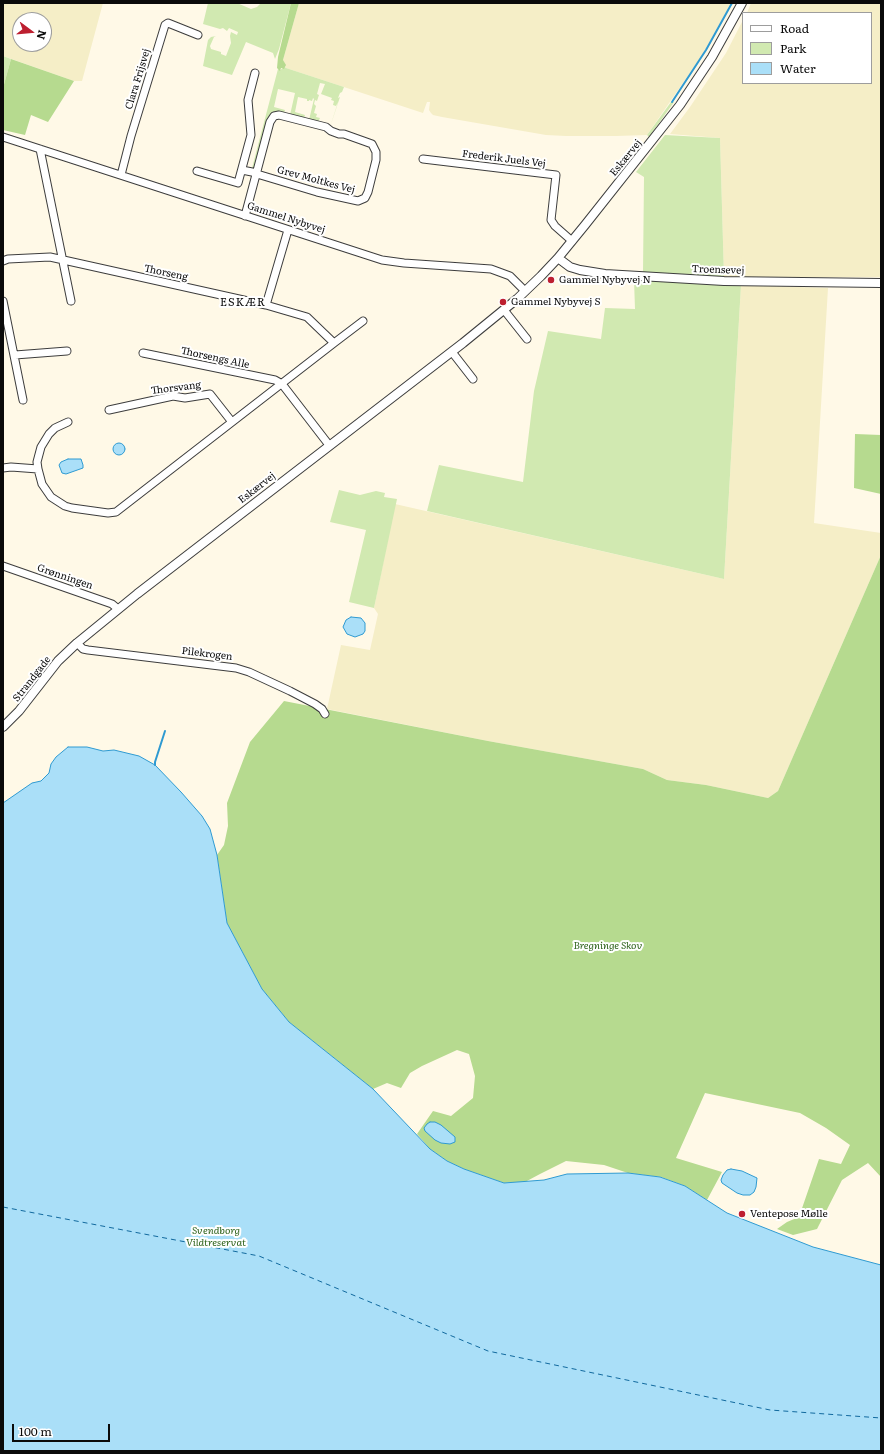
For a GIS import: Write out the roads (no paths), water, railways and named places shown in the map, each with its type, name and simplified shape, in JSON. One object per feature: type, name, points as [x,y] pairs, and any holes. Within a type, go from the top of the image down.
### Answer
[{"type":"street","name":"Eskærvej","points":[[77,643],[118,609],[329,445],[452,352],[525,292],[558,258],[646,149],[686,95],[714,52],[742,3]]},
{"type":"street","name":"Clara Frijsvej","points":[[121,175],[165,25],[168,23],[198,35]]},
{"type":"street","points":[[197,171],[238,183],[251,135],[248,100],[255,73]]},
{"type":"street","name":"Grev Moltkes Vej","points":[[242,170],[257,173],[317,192],[358,201],[366,198],[376,160],[376,152],[372,144],[344,134],[339,134],[326,127],[275,115],[270,122],[257,173],[246,216]]},
{"type":"street","name":"Gammel Nybyvej","points":[[3,137],[288,230],[393,262],[491,269],[510,276],[525,292]]},
{"type":"street","points":[[40,149],[71,301]]},
{"type":"street","name":"Frederik Juels Vej","points":[[423,159],[556,175],[551,220],[555,226],[572,241]]},
{"type":"street","points":[[266,305],[288,230]]},
{"type":"street","name":"Thorseng","points":[[3,261],[8,259],[50,258],[62,260],[266,305],[307,317],[334,344]]},
{"type":"street","name":"Troensevej","points":[[558,258],[564,263],[575,268],[592,273],[724,281],[881,284]]},
{"type":"street","points":[[3,301],[23,400]]},
{"type":"street","points":[[504,310],[527,339]]},
{"type":"street","points":[[68,422],[55,428],[45,440],[38,454],[38,469],[42,484],[58,502],[72,508],[108,513],[116,512],[363,321]]},
{"type":"street","points":[[15,355],[67,351]]},
{"type":"street","points":[[452,352],[473,379]]},
{"type":"street","name":"Thorsengs Alle","points":[[143,353],[275,380],[282,384]]},
{"type":"street","points":[[282,384],[329,445]]},
{"type":"street","name":"Thorsvang","points":[[109,410],[173,396],[186,398],[210,394],[232,422]]},
{"type":"street","points":[[3,468],[11,467],[38,469]]},
{"type":"street","name":"Grønningen","points":[[3,566],[112,604],[118,609]]},
{"type":"street","name":"Pilekrogen","points":[[77,643],[83,649],[88,650],[236,668],[249,672],[290,690],[315,704],[322,709],[325,714]]},
{"type":"street","name":"Strandgade","points":[[3,727],[19,711],[58,661],[77,643]]},
{"type":"water","points":[[119,443],[123,445],[125,449],[123,453],[119,455],[115,453],[113,449],[115,445]]},
{"type":"water","points":[[68,459],[81,459],[83,468],[66,474],[62,473],[59,465],[61,462]]},
{"type":"water","points":[[351,617],[361,618],[365,623],[365,631],[363,634],[355,637],[347,634],[343,627],[346,620]]},
{"type":"water","name":"Svendborg Vildtreservat","points":[[68,747],[87,747],[103,751],[114,750],[139,756],[155,765],[181,792],[202,816],[210,829],[217,855],[227,923],[262,989],[289,1022],[373,1089],[430,1149],[447,1161],[464,1169],[504,1183],[544,1180],[567,1174],[628,1173],[660,1177],[685,1186],[727,1213],[813,1247],[881,1265],[881,1451],[3,1451],[3,803],[32,783],[41,781],[49,773],[51,764],[56,757]]},
{"type":"water","points":[[430,1122],[435,1122],[441,1125],[455,1137],[455,1142],[450,1144],[441,1143],[435,1140],[425,1131],[424,1128]]},
{"type":"water","points":[[731,1169],[742,1171],[757,1178],[754,1192],[750,1195],[743,1195],[737,1193],[722,1183],[721,1180],[723,1175],[727,1170]]},
{"type":"waterway","points":[[672,102],[706,50],[732,3]]},
{"type":"waterway","points":[[155,765],[165,731]]},
{"type":"place","name":"Gammel Nybyvej N","points":[[551,280]]},
{"type":"place","name":"Gammel Nybyvej S","points":[[503,302]]},
{"type":"place","name":"Ventepose Mølle","points":[[742,1214]]},
{"type":"district","name":"ESKÆR","points":[[243,303]]},
{"type":"park label","name":"Bregninge Skov","points":[[608,946]]}]
